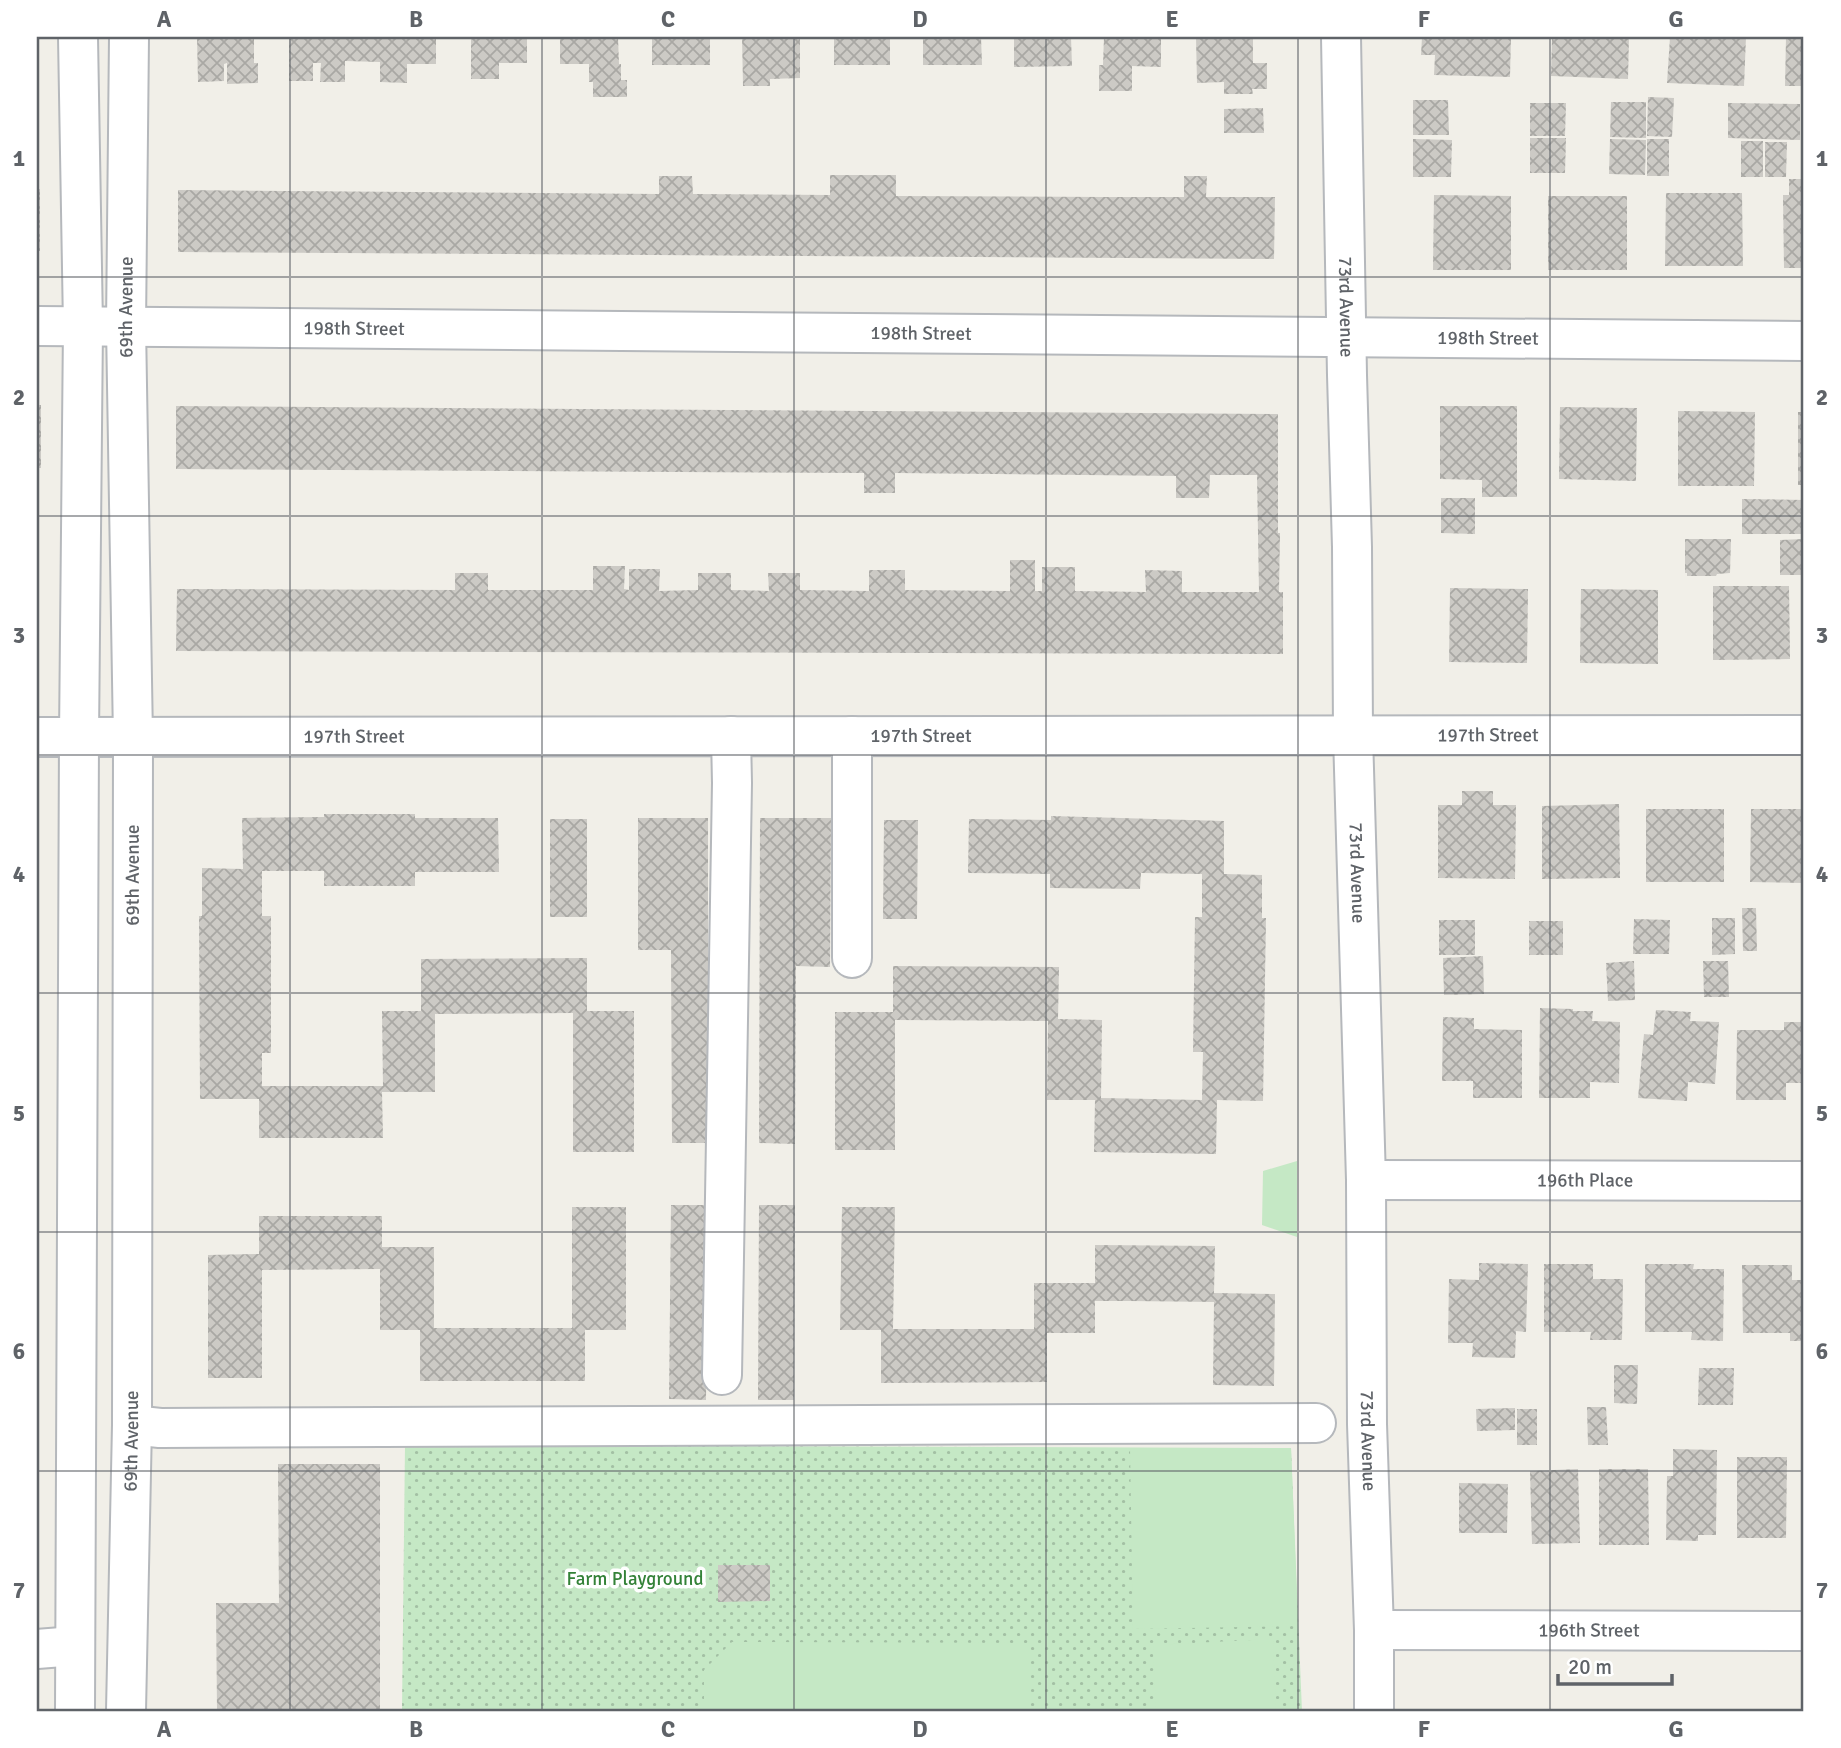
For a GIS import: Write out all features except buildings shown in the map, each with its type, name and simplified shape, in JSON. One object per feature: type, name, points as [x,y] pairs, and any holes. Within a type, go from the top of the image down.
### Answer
[{"type":"street","points":[[75,1711],[83,326],[78,37]]},
{"type":"street","name":"69th Avenue","points":[[126,1711],[132,1425],[133,738],[126,326],[129,37]]},
{"type":"street","name":"73rd Avenue","points":[[1341,37],[1352,547],[1353,735],[1366,1180],[1367,1424],[1374,1711]]},
{"type":"street","name":"198th Street","points":[[37,326],[1804,341]]},
{"type":"street","name":"197th Street","points":[[37,737],[1804,735]]},
{"type":"street","points":[[722,1375],[731,736]]},
{"type":"street","points":[[852,736],[852,958]]},
{"type":"street","name":"196th Place","points":[[1366,1180],[1804,1181]]},
{"type":"street","points":[[132,1425],[174,1428],[1316,1423]]},
{"type":"street","name":"196th Street","points":[[1374,1630],[1804,1631]]},
{"type":"street","points":[[37,1648],[75,1646]]},
{"type":"green space","points":[[1297,1161],[1297,1237],[1262,1225],[1263,1171]]},
{"type":"green space","name":"Farm Playground","points":[[405,1445],[1291,1448],[1302,1711],[402,1711]]},
{"type":"green space","points":[[1130,1448],[1291,1448],[1298,1626],[1133,1629]]},
{"type":"green space","points":[[1273,1639],[1276,1711],[1156,1711],[1153,1645]]},
{"type":"green space","points":[[732,1642],[1029,1643],[1029,1711],[704,1711],[704,1670]]}]
